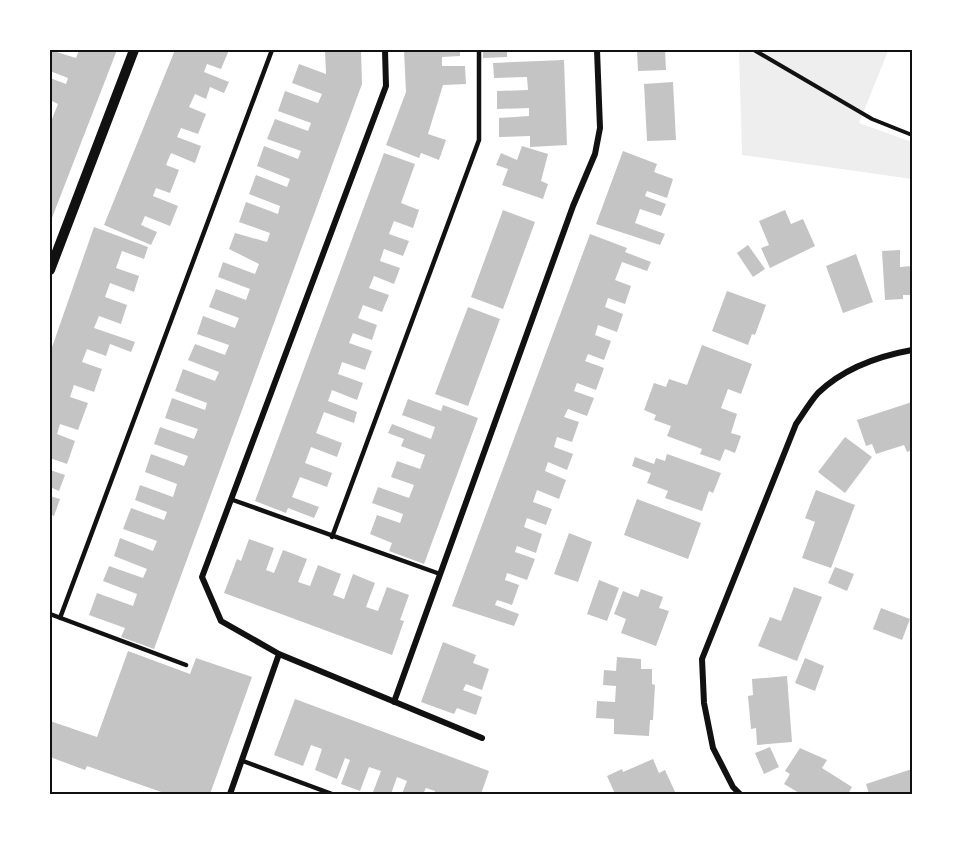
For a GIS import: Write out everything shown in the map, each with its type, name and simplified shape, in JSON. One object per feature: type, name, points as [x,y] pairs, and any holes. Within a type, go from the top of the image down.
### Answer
[{"type":"street","points":[[50,270],[134,50]]},
{"type":"street","points":[[385,50],[386,86],[233,500],[202,577],[220,621],[279,654],[482,738]]},
{"type":"street","points":[[394,702],[595,154],[600,128],[597,50]]},
{"type":"street","points":[[740,795],[733,787],[713,748],[704,703],[702,659],[796,424],[818,393],[846,372],[881,356],[912,350]]},
{"type":"street","points":[[230,795],[279,654]]},
{"type":"lane","points":[[60,618],[272,50]]},
{"type":"lane","points":[[332,537],[479,140],[479,50]]},
{"type":"lane","points":[[233,500],[440,574]]},
{"type":"lane","points":[[50,614],[186,665]]},
{"type":"lane","points":[[243,761],[332,795]]},
{"type":"path","points":[[754,50],[872,119],[912,135]]},
{"type":"shaded area","points":[[739,50],[888,51],[859,123],[912,142],[912,179],[742,155]]},
{"type":"building","points":[[50,50],[76,58],[79,50],[117,50],[50,223],[50,118],[52,119],[58,104],[50,100],[50,78],[66,84],[68,78],[50,71]]},
{"type":"building","points":[[175,50],[229,50],[221,69],[207,64],[204,72],[229,82],[224,93],[210,87],[206,99],[195,94],[189,107],[206,114],[198,134],[181,128],[177,137],[201,146],[195,163],[171,153],[166,165],[179,170],[170,193],[156,188],[153,196],[178,206],[170,226],[145,216],[141,225],[157,232],[151,245],[104,225]]},
{"type":"building","points":[[325,50],[361,50],[362,84],[154,649],[121,637],[125,628],[89,615],[97,593],[133,606],[137,594],[103,581],[109,566],[143,578],[147,569],[114,556],[120,538],[153,551],[157,541],[123,529],[131,508],[164,520],[167,512],[135,500],[140,485],[173,497],[177,484],[145,472],[151,454],[184,466],[188,456],[154,444],[160,427],[194,439],[198,429],[165,418],[172,398],[205,410],[207,403],[175,391],[183,369],[215,381],[219,372],[188,360],[195,344],[225,355],[229,345],[197,334],[203,316],[235,328],[239,318],[209,307],[216,289],[246,300],[250,289],[218,277],[223,262],[255,274],[259,264],[229,249],[235,233],[267,242],[270,233],[239,222],[246,202],[278,214],[280,206],[249,194],[256,175],[287,187],[290,179],[257,166],[264,146],[298,159],[301,151],[267,139],[275,119],[308,131],[311,123],[278,111],[285,91],[318,103],[322,94],[292,83],[299,64],[326,74]]},
{"type":"building","points":[[404,50],[460,50],[460,56],[442,57],[442,66],[465,66],[466,84],[443,85],[428,134],[446,140],[439,160],[421,153],[419,158],[386,145],[406,92]]},
{"type":"building","points":[[483,50],[507,50],[507,57],[483,58]]},
{"type":"building","points":[[637,50],[665,50],[666,70],[638,71]]},
{"type":"building","points":[[564,60],[567,145],[530,147],[530,136],[499,137],[499,118],[529,116],[529,108],[497,109],[497,91],[528,90],[527,77],[494,78],[493,63]]},
{"type":"building","points":[[673,82],[676,140],[647,141],[644,84]]},
{"type":"building","points":[[522,146],[548,154],[541,181],[548,184],[543,199],[502,185],[508,169],[496,165],[501,153],[517,160]]},
{"type":"building","points":[[623,151],[657,164],[654,172],[673,179],[667,198],[647,191],[645,196],[666,204],[661,216],[640,209],[635,223],[665,234],[660,245],[596,224]]},
{"type":"building","points":[[384,153],[415,164],[401,203],[419,210],[413,228],[394,221],[389,234],[409,241],[403,256],[384,249],[380,261],[400,268],[394,284],[374,276],[369,288],[389,295],[382,312],[363,305],[358,318],[377,325],[372,340],[353,333],[349,343],[372,351],[365,370],[342,362],[338,374],[363,383],[357,400],[332,390],[328,401],[357,412],[354,423],[324,412],[316,433],[342,443],[337,457],[311,447],[305,463],[332,473],[327,487],[300,477],[292,497],[319,507],[314,518],[288,508],[286,513],[255,501]]},
{"type":"building","points":[[503,210],[535,222],[503,309],[471,297]]},
{"type":"building","points":[[785,210],[791,224],[803,219],[815,246],[770,268],[761,248],[769,245],[759,221]]},
{"type":"building","points":[[94,227],[148,247],[144,259],[122,251],[116,268],[139,276],[134,292],[110,283],[105,297],[127,305],[121,324],[99,316],[94,328],[135,342],[131,352],[110,344],[106,356],[87,349],[82,362],[102,369],[94,392],[74,385],[70,397],[88,403],[78,430],[60,424],[57,434],[75,441],[67,464],[50,458],[50,353]]},
{"type":"building","points":[[590,234],[627,248],[625,252],[651,262],[647,271],[622,262],[615,280],[631,286],[625,304],[608,298],[605,307],[623,314],[617,332],[598,325],[595,335],[611,341],[604,360],[588,354],[585,361],[604,368],[596,390],[577,383],[574,391],[594,398],[587,416],[568,409],[564,417],[579,422],[572,442],[557,437],[554,447],[573,454],[567,470],[548,462],[545,471],[566,480],[559,499],[537,490],[533,502],[552,509],[546,525],[527,518],[524,527],[542,534],[536,553],[517,546],[515,552],[535,559],[527,580],[507,573],[505,580],[519,585],[512,605],[497,600],[495,605],[519,614],[514,626],[452,606]]},
{"type":"building","points":[[748,245],[765,269],[753,277],[737,253]]},
{"type":"building","points":[[900,250],[900,267],[912,266],[912,295],[903,295],[903,299],[885,300],[882,251]]},
{"type":"building","points":[[856,254],[873,302],[843,313],[826,266]]},
{"type":"building","points":[[727,291],[766,305],[755,335],[752,334],[748,345],[712,331]]},
{"type":"building","points":[[468,307],[500,319],[468,406],[435,394]]},
{"type":"building","points":[[702,345],[752,364],[741,394],[728,389],[721,408],[737,414],[731,433],[741,436],[735,453],[725,449],[720,461],[700,454],[702,449],[667,436],[671,426],[654,420],[656,415],[644,410],[654,383],[666,387],[669,379],[687,385]]},
{"type":"building","points":[[408,399],[441,411],[443,405],[478,418],[424,564],[389,551],[392,543],[370,534],[377,515],[400,523],[403,514],[372,503],[378,487],[409,498],[414,485],[391,477],[397,461],[420,469],[425,455],[401,446],[404,439],[388,433],[392,424],[431,439],[435,427],[402,415]]},
{"type":"building","points":[[912,402],[912,450],[907,452],[904,445],[876,454],[872,444],[866,446],[857,420]]},
{"type":"building","points":[[845,437],[872,457],[845,493],[818,472]]},
{"type":"building","points":[[667,454],[721,473],[713,493],[709,491],[702,511],[665,498],[668,491],[647,483],[651,473],[632,466],[635,457],[654,464],[656,458],[665,461]]},
{"type":"building","points":[[50,470],[65,475],[59,491],[50,487]]},
{"type":"building","points":[[816,490],[855,505],[831,568],[802,558],[815,522],[805,518]]},
{"type":"building","points":[[50,496],[60,499],[54,516],[50,514]]},
{"type":"building","points":[[637,499],[701,523],[688,559],[624,535]]},
{"type":"building","points":[[569,533],[592,542],[578,582],[554,574]]},
{"type":"building","points":[[249,539],[274,548],[266,570],[274,573],[283,550],[307,559],[298,582],[310,586],[318,565],[341,574],[333,595],[344,599],[353,574],[375,583],[366,607],[378,611],[387,587],[409,595],[400,620],[404,621],[392,655],[224,593],[237,559],[241,561]]},
{"type":"building","points":[[835,567],[854,574],[847,591],[828,583]]},
{"type":"building","points":[[599,580],[619,588],[607,621],[587,614]]},
{"type":"building","points":[[794,587],[822,597],[797,661],[758,646],[770,617],[781,621]]},
{"type":"building","points":[[641,589],[663,597],[659,608],[669,611],[656,646],[621,633],[626,619],[614,614],[623,591],[638,597]]},
{"type":"building","points":[[881,608],[910,619],[902,640],[873,629]]},
{"type":"building","points":[[443,642],[476,655],[473,663],[489,669],[482,690],[466,684],[463,690],[482,697],[476,715],[457,708],[454,714],[421,702]]},
{"type":"building","points":[[128,651],[190,674],[196,658],[252,677],[210,794],[167,794],[87,766],[85,770],[50,757],[50,721],[97,737]]},
{"type":"building","points":[[617,657],[641,659],[641,669],[652,669],[652,684],[655,685],[653,720],[650,720],[649,736],[614,734],[614,719],[596,718],[597,701],[615,702],[616,686],[603,685],[604,670],[616,671]]},
{"type":"building","points":[[805,658],[824,666],[815,691],[795,683]]},
{"type":"building","points":[[787,676],[792,742],[757,745],[756,728],[751,729],[748,696],[753,695],[752,679]]},
{"type":"building","points":[[295,699],[489,771],[481,794],[434,794],[435,791],[426,788],[423,794],[402,794],[407,781],[397,777],[391,794],[379,794],[373,792],[381,771],[369,767],[360,791],[341,784],[350,760],[345,758],[337,779],[315,770],[322,749],[311,745],[303,766],[274,755]]},
{"type":"building","points":[[770,747],[779,767],[764,774],[755,753]]},
{"type":"building","points":[[800,748],[827,760],[822,768],[852,787],[848,794],[801,794],[784,784],[790,774],[785,771]]},
{"type":"building","points":[[653,759],[659,773],[665,770],[676,794],[615,794],[607,776]]},
{"type":"building","points":[[912,769],[912,794],[869,794],[866,784]]}]
